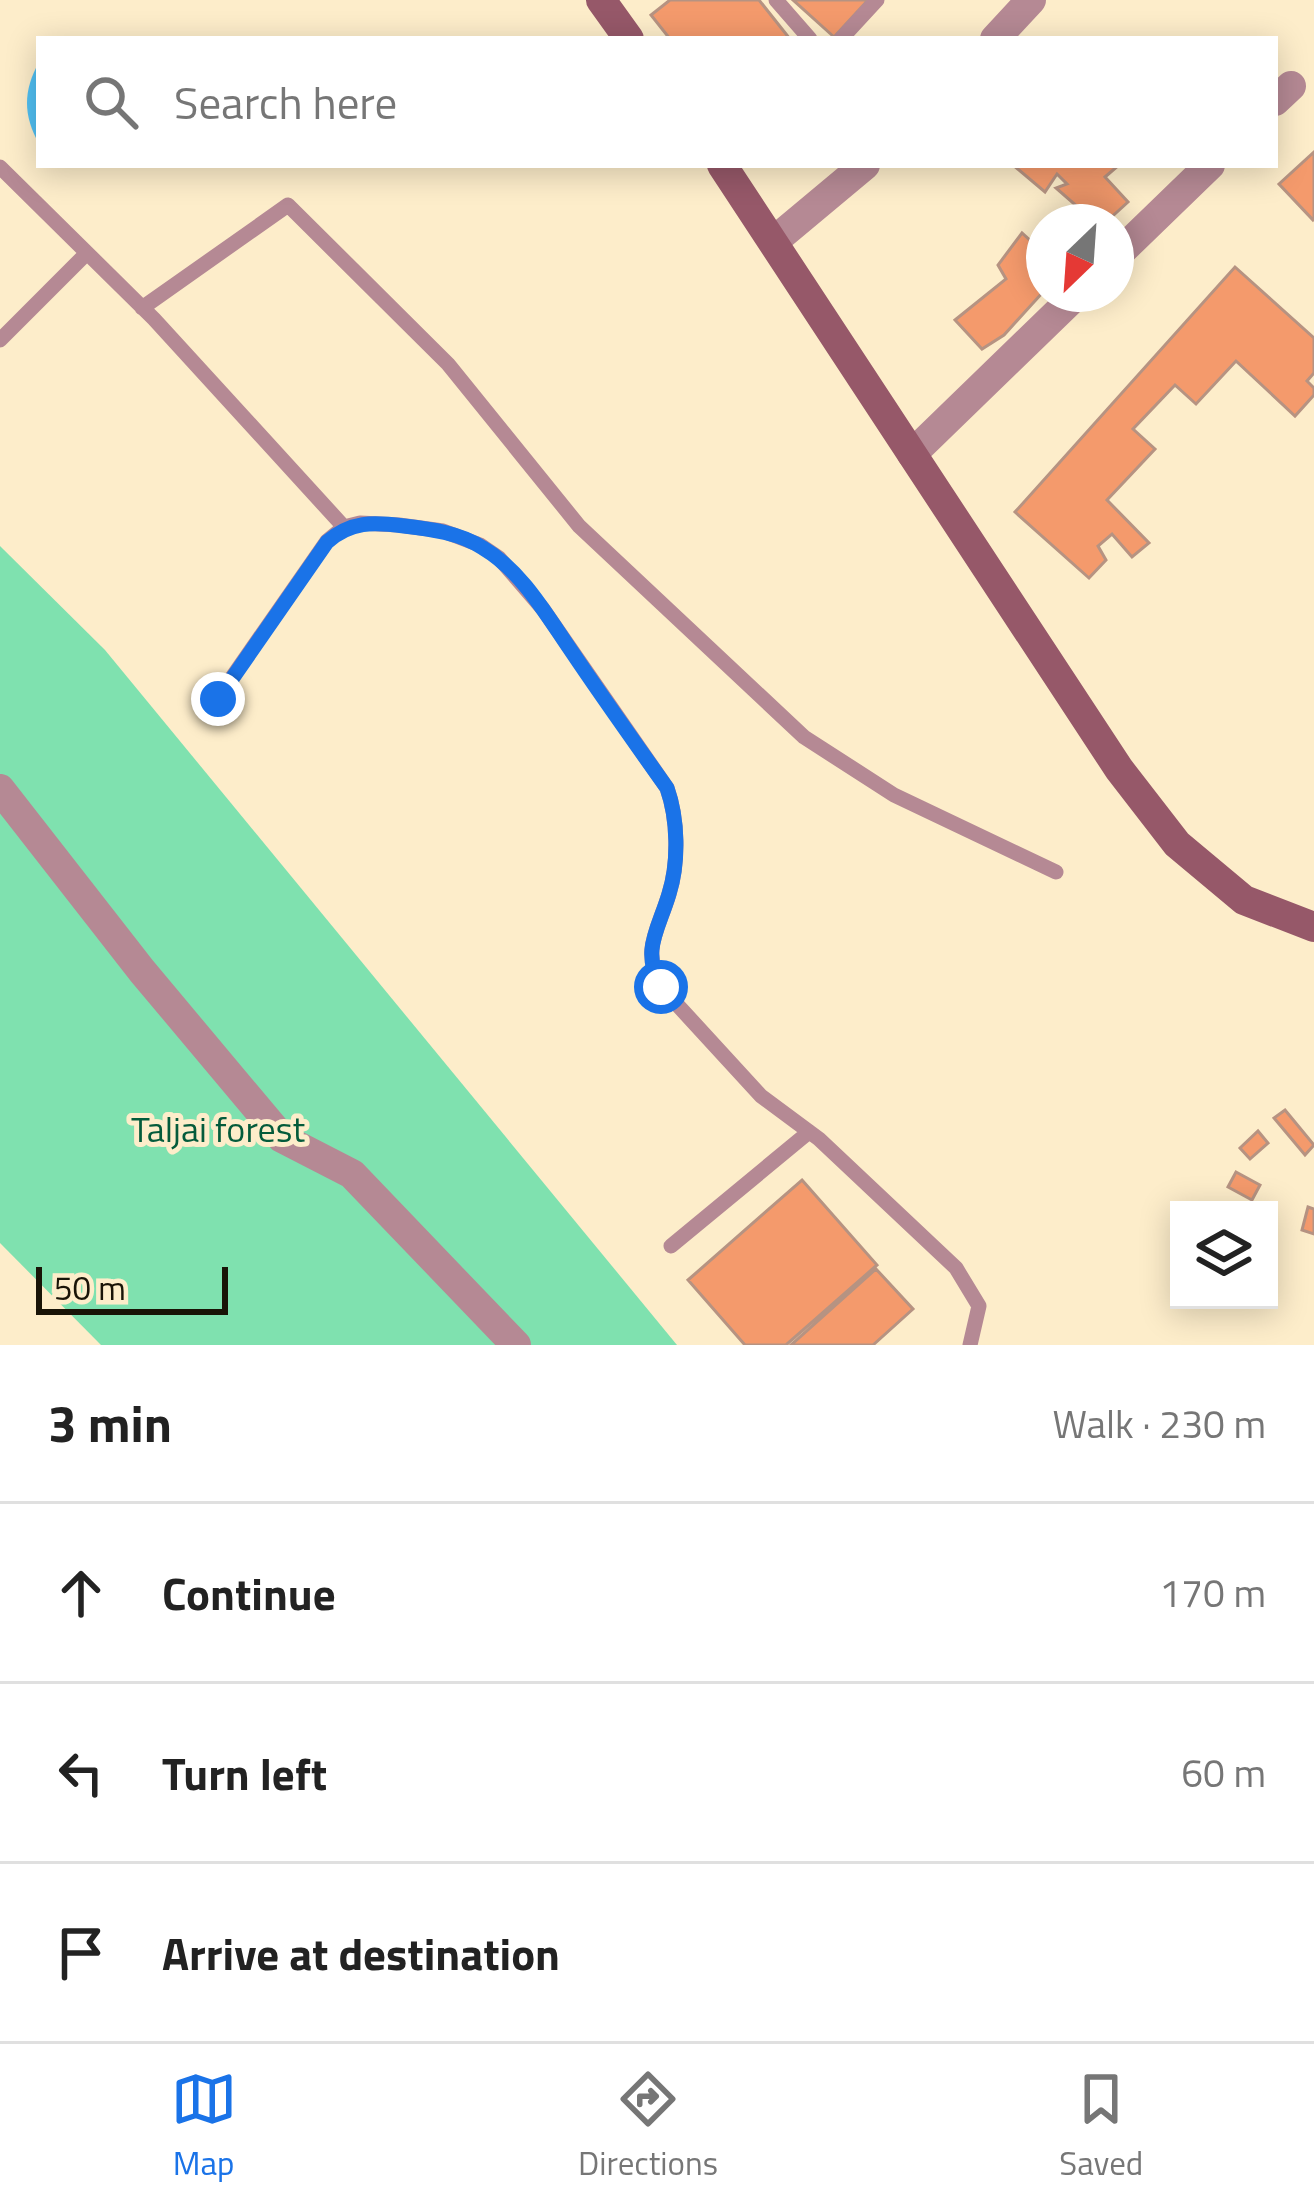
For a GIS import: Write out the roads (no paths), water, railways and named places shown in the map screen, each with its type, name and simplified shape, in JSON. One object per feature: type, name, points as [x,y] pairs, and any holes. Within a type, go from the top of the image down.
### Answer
[{"type":"street","points":[[601,0],[627,36]]},
{"type":"street","points":[[998,36],[1031,0]]},
{"type":"street","points":[[724,168],[1119,769],[1178,844],[1244,900],[1314,927]]},
{"type":"street","points":[[774,241],[861,168]]},
{"type":"street","points":[[1134,239],[1207,168]]},
{"type":"street","points":[[912,454],[1059,312]]},
{"type":"street","points":[[0,789],[142,971],[282,1138],[352,1174],[516,1345]]},
{"type":"lane","points":[[776,0],[807,36]]},
{"type":"lane","points":[[844,36],[877,0]]},
{"type":"lane","points":[[0,167],[142,308],[344,527]]},
{"type":"lane","points":[[142,308],[288,205],[448,364],[579,526],[804,737],[894,795],[1056,872]]},
{"type":"lane","points":[[0,340],[87,253]]},
{"type":"lane","points":[[218,699],[327,542],[344,527],[360,523],[443,531],[499,558],[542,608],[667,788],[674,807],[674,869],[651,946],[651,969],[661,987],[760,1096],[809,1132],[956,1268],[979,1306],[970,1345]]},
{"type":"lane","points":[[671,1246],[809,1132]]},
{"type":"water","points":[[36,69],[36,137],[27,103]]},
{"type":"park label","name":"Taljai forest","points":[[218,1128]]}]
